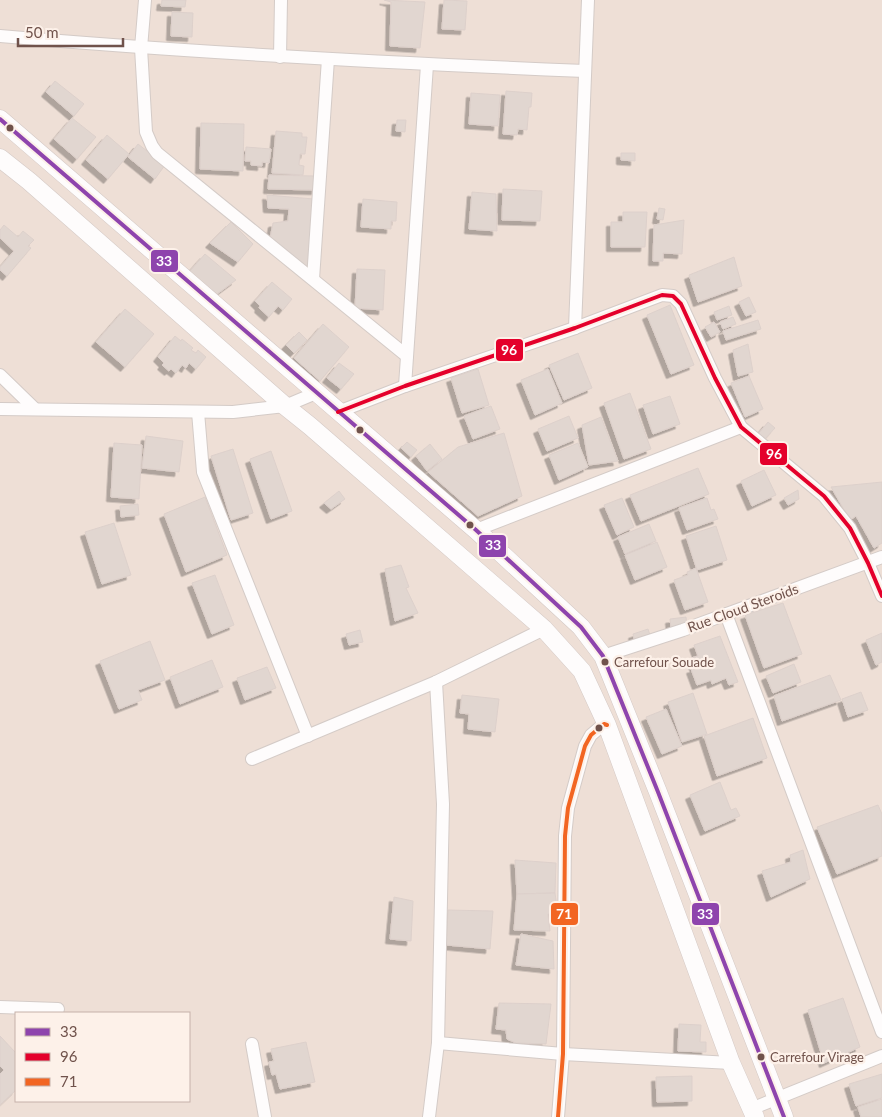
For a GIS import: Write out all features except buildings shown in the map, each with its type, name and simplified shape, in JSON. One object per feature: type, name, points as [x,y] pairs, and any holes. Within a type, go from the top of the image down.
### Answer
[{"type":"main road","points":[[0,119],[476,530],[581,628],[603,656],[784,1117]]},
{"type":"main road","points":[[0,158],[29,181],[285,406],[318,432],[544,629],[582,672],[607,725],[731,1063],[753,1113]]},
{"type":"street","points":[[145,0],[141,48],[146,132],[157,153],[407,356]]},
{"type":"street","points":[[280,57],[281,0]]},
{"type":"street","points":[[575,328],[588,0]]},
{"type":"street","points":[[0,36],[280,57],[585,71]]},
{"type":"street","points":[[312,279],[328,59]]},
{"type":"street","points":[[405,386],[427,65]]},
{"type":"street","points":[[338,412],[405,386],[662,296],[673,296],[682,304],[715,378],[741,427],[824,496],[850,528],[882,596]]},
{"type":"street","points":[[0,375],[35,409]]},
{"type":"street","points":[[0,409],[233,412],[285,406],[316,393]]},
{"type":"street","points":[[198,412],[203,472],[308,736]]},
{"type":"street","points":[[476,530],[741,427]]},
{"type":"street","name":"Rue Cloud Steroids","points":[[603,656],[882,558]]},
{"type":"street","points":[[726,614],[882,1032]]},
{"type":"street","points":[[252,759],[436,682],[544,629]]},
{"type":"street","points":[[429,1117],[438,1043],[444,804],[436,682]]},
{"type":"street","points":[[558,1117],[563,1054],[565,836],[568,808],[584,746],[591,735],[604,724],[607,725]]},
{"type":"street","points":[[0,1007],[58,1010]]},
{"type":"street","points":[[438,1043],[563,1054],[731,1063]]},
{"type":"street","points":[[252,1044],[265,1117]]},
{"type":"street","points":[[753,1113],[776,1099],[882,1056]]},
{"type":"shaded area","points":[[0,0],[882,0],[882,1117],[0,1117]]},
{"type":"transit line","name":"33","points":[[0,119],[476,530],[581,627],[603,656],[784,1117]]},
{"type":"transit line","name":"96","points":[[338,412],[405,386],[575,328],[662,295],[673,296],[681,304],[715,378],[741,427],[824,496],[850,528],[882,596]]},
{"type":"transit line","name":"71","points":[[558,1117],[563,1054],[565,836],[568,808],[585,746],[591,735],[604,724],[607,725]]},
{"type":"place","name":"Carrefour Souade","points":[[605,662]]},
{"type":"place","name":"Carrefour Virage","points":[[761,1057]]}]
